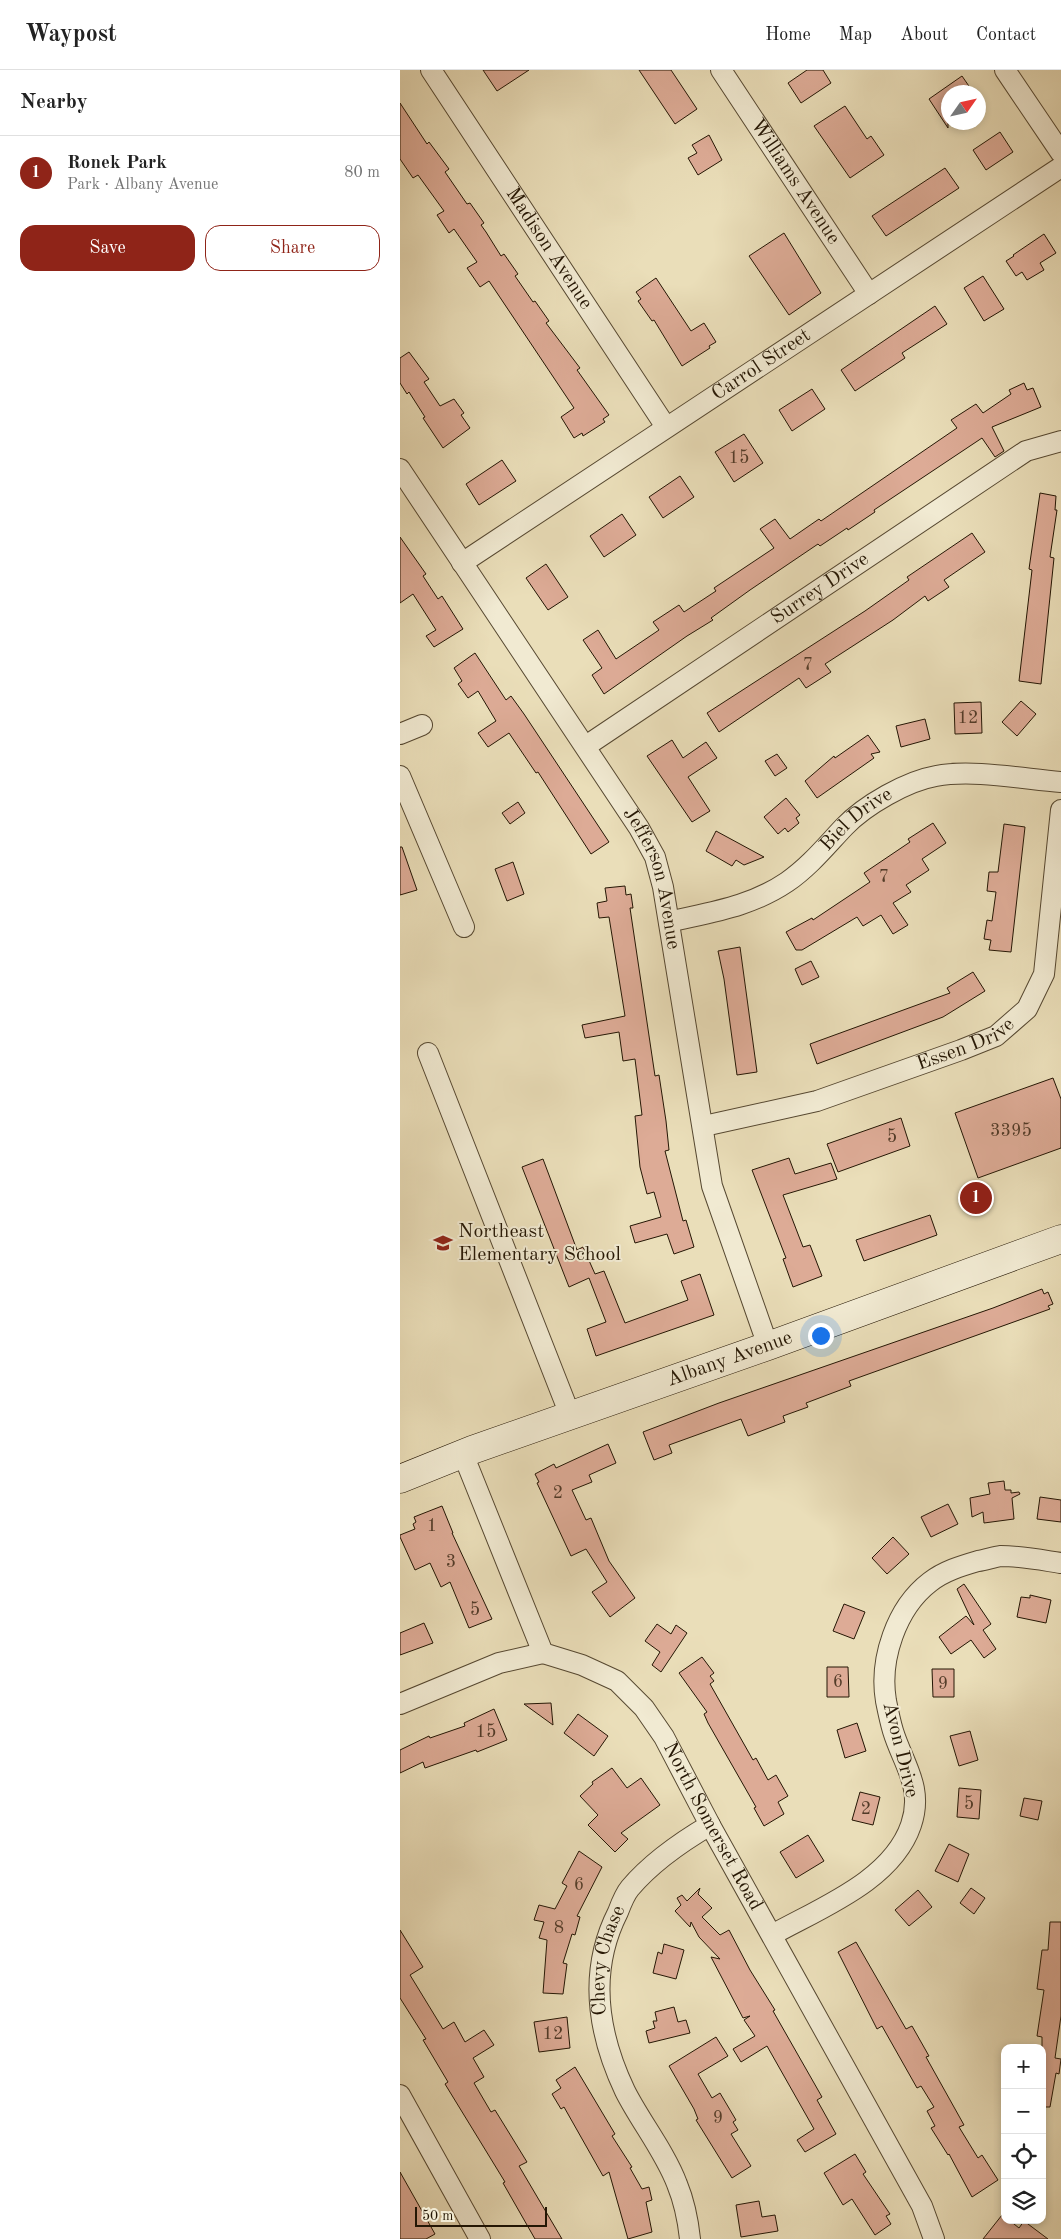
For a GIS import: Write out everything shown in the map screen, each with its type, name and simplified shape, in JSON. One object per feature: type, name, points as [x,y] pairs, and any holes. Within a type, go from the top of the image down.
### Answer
[{"type":"street","name":"Madison Avenue","points":[[431,70],[666,427]]},
{"type":"street","name":"Williams Avenue","points":[[720,70],[869,294]]},
{"type":"street","points":[[1005,70],[1061,153]]},
{"type":"street","name":"Carrol Street","points":[[462,563],[1061,167]]},
{"type":"street","name":"Surrey Drive","points":[[586,746],[1026,451],[1061,441]]},
{"type":"street","name":"Jefferson Avenue","points":[[400,469],[586,746],[639,828],[655,857],[663,887],[704,1126],[712,1186],[768,1346]]},
{"type":"street","points":[[400,734],[422,725]]},
{"type":"street","name":"Biel Drive","points":[[669,922],[744,905],[787,882],[815,859],[846,825],[883,796],[936,776],[972,774],[1061,782]]},
{"type":"street","points":[[400,776],[464,927]]},
{"type":"street","name":"Essen Drive","points":[[704,1126],[817,1101],[961,1050],[996,1036],[1027,1009],[1044,974],[1061,810]]},
{"type":"street","points":[[428,1052],[570,1415]]},
{"type":"street","name":"Albany Avenue","points":[[400,1479],[570,1415],[768,1346],[1061,1239]]},
{"type":"street","points":[[400,1704],[499,1663],[543,1653],[463,1454]]},
{"type":"street","name":"Avon Drive","points":[[772,1936],[874,1876],[896,1854],[911,1825],[916,1800],[908,1767],[893,1732],[886,1698],[888,1655],[894,1629],[907,1607],[930,1582],[956,1567],[1000,1556],[1061,1563]]},
{"type":"street","name":"North Somerset Road","points":[[543,1653],[582,1665],[617,1682],[644,1708],[664,1737],[710,1825],[922,2206],[934,2239]]},
{"type":"street","name":"Chevy Chase","points":[[690,2239],[688,2221],[677,2183],[625,2091],[612,2062],[603,2032],[598,1999],[602,1962],[612,1924],[629,1889],[676,1845],[710,1825]]},
{"type":"street","points":[[400,2095],[480,2239]]},
{"type":"building","points":[[483,70],[529,70],[497,91]]},
{"type":"building","points":[[639,70],[671,70],[697,109],[675,124]]},
{"type":"building","points":[[807,70],[823,70],[831,83],[801,103],[788,83]]},
{"type":"building","points":[[962,76],[968,85],[949,85]]},
{"type":"building","points":[[941,91],[941,117],[929,99]]},
{"type":"building","points":[[400,103],[427,144],[429,142],[449,169],[445,172],[467,204],[470,203],[484,223],[481,225],[501,256],[504,254],[518,274],[515,276],[549,321],[546,323],[580,368],[577,370],[609,415],[603,419],[605,422],[583,436],[582,433],[574,438],[561,417],[574,408],[489,281],[480,287],[467,268],[477,262],[454,229],[449,233],[437,215],[444,211],[418,175],[413,178],[400,159]]},
{"type":"building","points":[[845,106],[867,139],[871,136],[884,155],[850,178],[814,126]]},
{"type":"building","points":[[1000,132],[1013,152],[986,170],[973,150]]},
{"type":"building","points":[[709,135],[722,160],[698,175],[688,158],[697,153],[692,145]]},
{"type":"building","points":[[945,168],[959,188],[886,236],[872,216]]},
{"type":"building","points":[[784,233],[821,293],[789,315],[749,256]]},
{"type":"building","points":[[1044,234],[1056,253],[1040,263],[1044,270],[1027,280],[1022,272],[1016,276],[1006,261]]},
{"type":"building","points":[[983,276],[1004,309],[984,321],[964,288]]},
{"type":"building","points":[[656,278],[691,331],[704,323],[716,342],[682,366],[654,320],[652,321],[638,301],[641,299],[636,292]]},
{"type":"building","points":[[935,306],[947,324],[902,353],[905,358],[855,391],[841,370]]},
{"type":"building","points":[[409,352],[429,379],[424,382],[440,406],[454,399],[464,413],[461,415],[470,428],[443,448],[423,418],[425,417],[409,392],[407,394],[400,383],[400,358]]},
{"type":"building","points":[[1024,383],[1027,390],[1033,388],[1041,407],[992,427],[1004,451],[995,457],[982,438],[874,510],[875,512],[848,530],[847,528],[820,546],[818,544],[750,590],[711,618],[713,620],[604,694],[592,675],[602,668],[583,640],[598,630],[616,659],[659,630],[653,622],[679,605],[684,612],[716,591],[714,588],[774,548],[760,529],[775,519],[790,539],[819,519],[821,521],[957,428],[951,420],[976,404],[983,413],[1011,394],[1009,390]]},
{"type":"building","points":[[812,389],[825,409],[792,431],[779,410]]},
{"type":"building","points":[[744,434],[763,463],[734,482],[715,452]]},
{"type":"building","points":[[502,460],[516,481],[479,505],[466,484]]},
{"type":"building","points":[[680,476],[694,497],[663,518],[649,497]]},
{"type":"building","points":[[1040,493],[1056,496],[1055,510],[1057,510],[1050,557],[1054,558],[1041,684],[1019,681],[1032,570],[1029,569]]},
{"type":"building","points":[[622,514],[636,535],[604,557],[590,536]]},
{"type":"building","points":[[972,533],[985,552],[944,580],[949,587],[928,601],[925,596],[893,620],[825,664],[831,672],[806,688],[799,678],[719,732],[707,713],[865,611],[909,580],[907,577]]},
{"type":"building","points":[[400,537],[426,574],[423,576],[438,599],[442,596],[463,629],[434,647],[426,636],[436,630],[413,594],[400,603]]},
{"type":"building","points":[[546,564],[568,597],[548,610],[526,578]]},
{"type":"building","points":[[475,653],[506,700],[511,696],[524,714],[609,842],[591,854],[538,772],[536,773],[509,733],[488,747],[478,733],[496,721],[478,691],[468,698],[458,684],[462,681],[454,668]]},
{"type":"building","points":[[1021,701],[1036,714],[1017,736],[1002,722]]},
{"type":"building","points":[[981,702],[982,733],[955,734],[954,703]]},
{"type":"building","points":[[925,719],[930,739],[901,747],[896,726]]},
{"type":"building","points":[[868,735],[880,752],[871,754],[874,758],[817,798],[805,781],[834,756],[835,758]]},
{"type":"building","points":[[672,740],[683,758],[706,742],[717,758],[688,777],[710,811],[692,822],[647,756]]},
{"type":"building","points":[[777,754],[787,768],[775,776],[765,761]]},
{"type":"building","points":[[786,798],[800,815],[796,818],[799,823],[788,832],[785,828],[778,834],[764,817]]},
{"type":"building","points":[[518,802],[525,813],[510,824],[502,813]]},
{"type":"building","points":[[933,823],[946,843],[922,859],[929,870],[906,885],[911,892],[893,903],[908,925],[893,934],[881,915],[863,926],[857,917],[802,950],[796,950],[786,932],[812,918],[813,920],[870,882],[864,873],[910,842],[908,839]]},
{"type":"building","points":[[1004,824],[1025,827],[1011,952],[989,950],[991,940],[984,939],[987,920],[992,921],[996,892],[987,891],[989,872],[998,872]]},
{"type":"building","points":[[716,831],[764,857],[744,865],[736,860],[732,866],[706,851]]},
{"type":"building","points":[[400,847],[402,847],[417,890],[400,895]]},
{"type":"building","points":[[513,862],[524,894],[507,901],[495,869]]},
{"type":"building","points":[[625,886],[626,895],[631,894],[633,908],[630,908],[655,1076],[659,1075],[666,1121],[669,1150],[665,1151],[683,1221],[686,1220],[694,1247],[674,1254],[667,1234],[635,1243],[630,1226],[661,1217],[654,1192],[647,1194],[640,1167],[635,1116],[642,1115],[635,1059],[623,1061],[619,1032],[585,1038],[582,1025],[625,1016],[609,917],[599,918],[597,903],[607,901],[605,888]]},
{"type":"building","points":[[740,947],[757,1072],[737,1075],[724,979],[718,951]]},
{"type":"building","points":[[811,961],[819,977],[802,985],[795,969]]},
{"type":"building","points":[[973,972],[985,991],[943,1017],[817,1064],[810,1044],[950,993],[947,988]]},
{"type":"building","points":[[1053,1078],[1061,1099],[1061,1148],[978,1178],[955,1113]]},
{"type":"building","points":[[901,1118],[910,1146],[838,1172],[827,1144]]},
{"type":"building","points":[[789,1158],[795,1174],[831,1163],[837,1179],[783,1195],[803,1247],[810,1245],[822,1276],[793,1287],[783,1259],[786,1258],[752,1170]]},
{"type":"building","points":[[543,1159],[577,1250],[583,1247],[595,1274],[604,1271],[625,1323],[688,1300],[681,1281],[700,1274],[714,1315],[596,1356],[587,1329],[606,1322],[589,1278],[569,1287],[522,1167]]},
{"type":"building","points":[[930,1215],[937,1235],[864,1261],[856,1240]]},
{"type":"building","points":[[1042,1289],[1044,1294],[1048,1292],[1053,1304],[1048,1306],[1050,1309],[849,1381],[851,1386],[806,1403],[808,1407],[783,1416],[785,1422],[748,1436],[741,1419],[669,1445],[672,1453],[654,1460],[643,1432],[719,1403],[993,1308]]},
{"type":"building","points":[[608,1444],[616,1463],[589,1475],[592,1482],[572,1490],[586,1520],[591,1518],[609,1561],[635,1598],[610,1617],[592,1592],[607,1582],[586,1549],[571,1556],[537,1483],[539,1482],[535,1474],[554,1464],[556,1468]]},
{"type":"building","points":[[1004,1481],[1005,1490],[1011,1490],[1011,1493],[1019,1492],[1020,1494],[1012,1498],[1014,1519],[984,1523],[983,1512],[972,1517],[970,1498],[990,1494],[988,1483]]},
{"type":"building","points":[[1040,1497],[1061,1500],[1061,1522],[1037,1519]]},
{"type":"building","points":[[948,1504],[958,1524],[931,1537],[921,1517]]},
{"type":"building","points":[[442,1506],[452,1533],[492,1619],[469,1628],[450,1582],[441,1587],[430,1563],[415,1570],[400,1537],[400,1535],[415,1529],[413,1524],[416,1522],[414,1517]]},
{"type":"building","points":[[893,1537],[909,1554],[887,1574],[872,1558]]},
{"type":"building","points":[[964,1584],[991,1624],[983,1630],[996,1649],[984,1658],[971,1640],[951,1654],[939,1637],[966,1616],[974,1625],[957,1589]]},
{"type":"building","points":[[1030,1595],[1051,1600],[1046,1623],[1017,1617],[1021,1597],[1030,1598]]},
{"type":"building","points":[[844,1604],[865,1612],[854,1639],[833,1631]]},
{"type":"building","points":[[424,1623],[433,1643],[400,1655],[400,1633]]},
{"type":"building","points":[[657,1624],[671,1634],[676,1625],[687,1633],[661,1672],[652,1665],[660,1652],[645,1641]]},
{"type":"building","points":[[702,1657],[714,1673],[710,1676],[714,1681],[710,1684],[753,1760],[756,1758],[768,1780],[776,1775],[788,1796],[778,1802],[784,1814],[764,1826],[754,1808],[756,1807],[708,1723],[704,1714],[707,1712],[679,1673]]},
{"type":"building","points":[[827,1667],[848,1667],[849,1697],[827,1697]]},
{"type":"building","points":[[932,1669],[954,1669],[954,1697],[933,1697]]},
{"type":"building","points":[[551,1703],[553,1725],[524,1704]]},
{"type":"building","points":[[494,1709],[507,1740],[477,1752],[476,1750],[425,1768],[423,1762],[400,1773],[400,1750],[429,1736],[430,1738],[465,1726],[464,1723]]},
{"type":"building","points":[[578,1714],[608,1736],[594,1756],[564,1733]]},
{"type":"building","points":[[857,1723],[866,1751],[845,1758],[837,1730]]},
{"type":"building","points":[[970,1731],[978,1760],[959,1766],[950,1736]]},
{"type":"building","points":[[612,1768],[627,1788],[641,1778],[660,1805],[621,1833],[628,1839],[615,1852],[588,1825],[598,1815],[580,1796],[593,1784],[592,1782]]},
{"type":"building","points":[[959,1788],[981,1790],[979,1819],[957,1817]]},
{"type":"building","points":[[860,1792],[880,1797],[873,1825],[852,1820]]},
{"type":"building","points":[[1024,1798],[1042,1801],[1038,1820],[1020,1816]]},
{"type":"building","points":[[808,1835],[824,1861],[796,1878],[780,1852]]},
{"type":"building","points":[[949,1844],[969,1854],[958,1882],[935,1871]]},
{"type":"building","points":[[579,1851],[602,1867],[577,1916],[580,1917],[575,1935],[572,1934],[563,1963],[567,1964],[563,1994],[543,1993],[547,1940],[539,1938],[544,1922],[534,1920],[539,1905],[555,1909],[567,1886],[562,1883]]},
{"type":"building","points":[[700,1888],[698,1894],[712,1908],[702,1917],[720,1935],[729,1930],[822,2097],[817,2100],[836,2134],[805,2152],[797,2140],[814,2129],[767,2046],[741,2062],[733,2049],[755,2036],[744,2020],[750,2016],[743,2018],[711,1957],[720,1959],[699,1937],[691,1922],[690,1927],[675,1911],[681,1905],[677,1898],[682,1895],[687,1901]]},
{"type":"building","points":[[971,1888],[985,1898],[974,1914],[960,1903]]},
{"type":"building","points":[[918,1890],[932,1907],[909,1926],[895,1910]]},
{"type":"building","points":[[1050,1922],[1061,1922],[1061,2016],[1055,2058],[1061,2059],[1059,2074],[1056,2073],[1050,2107],[1046,2107],[1046,2044],[1042,2044],[1042,2037],[1037,2036],[1044,1990],[1037,1989],[1042,1950],[1048,1950]]},
{"type":"building","points":[[400,1930],[423,1967],[410,1975],[443,2029],[454,2022],[465,2042],[484,2030],[494,2045],[473,2058],[484,2077],[474,2083],[491,2112],[495,2110],[527,2162],[519,2166],[562,2239],[535,2239],[503,2183],[505,2182],[445,2084],[448,2082],[423,2040],[426,2039],[400,1998]]},
{"type":"building","points":[[856,1942],[906,2029],[912,2026],[929,2056],[926,2057],[964,2125],[959,2127],[978,2158],[982,2155],[998,2180],[972,2197],[949,2154],[931,2128],[935,2126],[927,2111],[934,2107],[921,2086],[917,2088],[882,2026],[877,2029],[838,1952]]},
{"type":"building","points":[[664,1944],[684,1950],[676,1979],[653,1973],[658,1952],[662,1954]]},
{"type":"building","points":[[674,2007],[678,2022],[686,2020],[690,2033],[649,2043],[646,2031],[655,2028],[653,2021],[657,2021],[655,2012]]},
{"type":"building","points":[[567,2017],[570,2048],[539,2052],[534,2022]]},
{"type":"building","points":[[716,2037],[728,2056],[698,2074],[712,2098],[720,2093],[736,2120],[733,2122],[738,2130],[731,2134],[751,2166],[732,2178],[696,2120],[698,2119],[694,2109],[669,2066]]},
{"type":"building","points":[[575,2067],[615,2134],[612,2136],[632,2167],[630,2168],[642,2189],[649,2187],[652,2200],[646,2202],[652,2232],[628,2239],[609,2172],[603,2176],[564,2107],[561,2109],[552,2094],[561,2088],[556,2080]]},
{"type":"building","points":[[855,2154],[866,2172],[863,2174],[890,2214],[886,2216],[891,2224],[875,2235],[852,2199],[843,2205],[824,2173]]},
{"type":"building","points":[[400,2172],[435,2234],[426,2239],[400,2239]]},
{"type":"building","points":[[759,2201],[762,2217],[775,2215],[778,2231],[741,2237],[736,2205]]},
{"type":"building","points":[[1001,2216],[1001,2224],[1014,2224],[1019,2228],[1022,2224],[1028,2224],[1048,2239],[983,2239]]},
{"type":"place","name":"Ronek Park","points":[[976,1198]]},
{"type":"place","name":"Northeast Elementary School","points":[[443,1243]]}]
